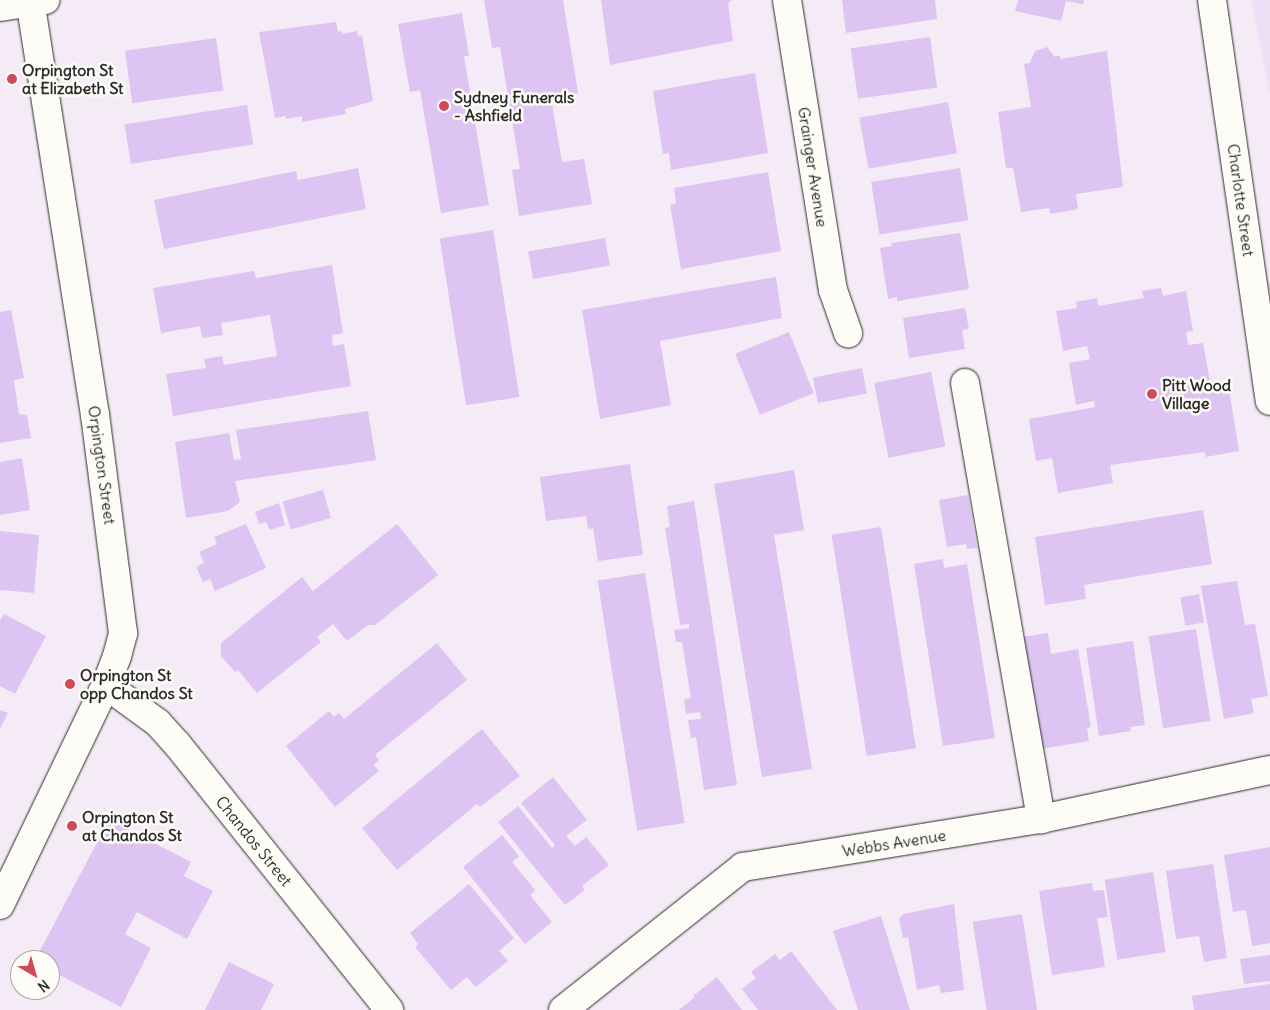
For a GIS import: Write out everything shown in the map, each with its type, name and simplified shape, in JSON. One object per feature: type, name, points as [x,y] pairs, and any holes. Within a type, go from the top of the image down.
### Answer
[{"type":"street","name":"Grainger Avenue","points":[[787,0],[833,290],[848,333]]},
{"type":"street","name":"Charlotte Street","points":[[1212,0],[1270,401]]},
{"type":"street","points":[[0,7],[38,1]]},
{"type":"street","name":"Orpington Street","points":[[0,905],[106,685],[118,656],[123,633],[122,614],[38,1]]},
{"type":"street","points":[[965,383],[1041,819]]},
{"type":"street","name":"Chandos Street","points":[[106,685],[158,723],[177,744],[389,1010]]},
{"type":"street","name":"Webbs Avenue","points":[[563,1010],[743,867],[1041,819],[1270,770]]},
{"type":"shaded area","points":[[1251,0],[1270,0],[1270,94]]},
{"type":"building","points":[[484,0],[563,0],[578,93],[551,98],[562,162],[584,159],[592,204],[519,216],[512,170],[520,169],[500,47],[492,48]]},
{"type":"building","points":[[601,0],[732,0],[728,3],[733,41],[610,65]]},
{"type":"building","points":[[842,0],[935,0],[937,19],[846,33]]},
{"type":"building","points":[[1018,0],[1084,0],[1083,4],[1066,1],[1061,21],[1015,11]]},
{"type":"building","points":[[462,13],[469,56],[464,56],[489,205],[441,213],[420,90],[410,92],[398,24]]},
{"type":"building","points":[[336,22],[338,32],[342,31],[342,34],[357,31],[358,36],[362,35],[373,101],[345,109],[346,114],[302,122],[302,116],[286,119],[286,116],[275,118],[259,32]]},
{"type":"building","points":[[930,37],[937,88],[858,99],[851,48]]},
{"type":"building","points":[[216,38],[223,90],[132,103],[125,51]]},
{"type":"building","points":[[1047,47],[1055,57],[1060,55],[1060,59],[1107,51],[1123,187],[1076,194],[1078,209],[1050,214],[1049,208],[1021,212],[1013,168],[1006,168],[998,112],[1031,107],[1024,64],[1030,63],[1035,51]]},
{"type":"building","points":[[755,73],[768,153],[671,170],[669,153],[663,154],[653,91]]},
{"type":"building","points":[[948,102],[957,153],[868,169],[859,118]]},
{"type":"building","points":[[247,105],[253,145],[131,164],[125,124]]},
{"type":"building","points":[[358,168],[366,209],[164,249],[154,200],[296,171],[298,180]]},
{"type":"building","points":[[960,168],[968,220],[879,234],[871,182]]},
{"type":"building","points":[[768,172],[781,251],[681,269],[670,205],[676,203],[674,188]]},
{"type":"building","points":[[493,230],[519,397],[466,405],[440,238]]},
{"type":"building","points":[[960,233],[969,289],[897,301],[897,297],[888,299],[880,248],[892,246],[891,243]]},
{"type":"building","points":[[605,238],[610,266],[533,279],[528,252]]},
{"type":"building","points":[[332,265],[343,333],[332,335],[333,346],[344,344],[351,386],[173,416],[166,374],[206,368],[204,359],[222,356],[224,365],[277,356],[270,315],[221,323],[223,335],[202,338],[200,326],[161,333],[153,288],[254,271],[256,278]]},
{"type":"building","points":[[776,277],[782,318],[660,341],[671,405],[600,419],[582,310]]},
{"type":"building","name":"Pitt Wood Village","points":[[1161,288],[1163,296],[1186,291],[1193,331],[1186,332],[1188,345],[1203,343],[1211,387],[1228,383],[1239,451],[1206,457],[1205,452],[1110,465],[1113,483],[1058,493],[1052,458],[1036,461],[1029,419],[1095,407],[1094,401],[1076,405],[1069,363],[1090,359],[1087,346],[1063,351],[1056,311],[1077,308],[1076,302],[1097,298],[1098,306],[1144,298],[1142,291]]},
{"type":"building","points":[[965,308],[969,329],[962,330],[965,349],[909,358],[903,318]]},
{"type":"building","points":[[11,310],[24,378],[14,380],[19,414],[27,415],[31,438],[0,443],[0,312]]},
{"type":"building","points":[[789,332],[814,393],[760,415],[735,354]]},
{"type":"building","points":[[862,368],[867,394],[818,403],[813,378]]},
{"type":"building","points":[[931,372],[946,447],[889,458],[874,383]]},
{"type":"building","points":[[368,411],[376,460],[235,481],[240,502],[228,511],[186,518],[175,442],[229,433],[234,460],[241,459],[236,430]]},
{"type":"building","points":[[22,458],[30,510],[0,515],[0,462]]},
{"type":"building","points":[[630,464],[643,555],[598,561],[593,528],[588,529],[586,516],[546,521],[540,477]]},
{"type":"building","points":[[794,470],[804,530],[774,535],[812,769],[762,777],[714,484]]},
{"type":"building","points":[[323,490],[331,518],[291,529],[283,502]]},
{"type":"building","points":[[968,495],[977,548],[967,549],[966,544],[947,547],[939,500]]},
{"type":"building","points":[[694,501],[737,785],[704,790],[696,737],[691,738],[688,720],[701,719],[700,712],[686,714],[684,699],[691,698],[682,642],[676,642],[674,630],[689,628],[689,624],[680,625],[665,528],[670,527],[667,506]]},
{"type":"building","points":[[279,503],[285,525],[270,530],[266,522],[259,524],[255,512]]},
{"type":"building","points":[[1203,510],[1212,564],[1084,585],[1086,599],[1045,605],[1035,537]]},
{"type":"building","points":[[246,524],[266,568],[215,591],[210,579],[203,582],[196,567],[204,563],[199,552],[217,544],[214,537]]},
{"type":"building","points":[[397,524],[438,575],[375,625],[368,625],[347,641],[333,624],[317,637],[321,642],[257,693],[238,670],[235,672],[221,656],[221,643],[302,577],[313,591]]},
{"type":"building","points":[[881,527],[916,748],[867,756],[832,535]]},
{"type":"building","points":[[0,531],[39,535],[34,593],[0,590]]},
{"type":"building","points":[[943,559],[944,568],[967,564],[995,738],[943,746],[914,564]]},
{"type":"building","points":[[645,573],[685,823],[637,830],[598,581]]},
{"type":"building","points":[[1237,581],[1245,625],[1255,624],[1268,696],[1251,699],[1254,713],[1224,719],[1201,586]]},
{"type":"building","points":[[1199,594],[1204,623],[1185,626],[1180,597]]},
{"type":"building","points":[[4,614],[46,636],[15,694],[0,686],[0,620]]},
{"type":"building","points":[[1196,629],[1211,721],[1163,728],[1149,637]]},
{"type":"building","points":[[1048,633],[1051,654],[1078,649],[1091,727],[1087,728],[1089,741],[1041,749],[1022,637]]},
{"type":"building","points":[[1133,641],[1145,725],[1130,727],[1131,731],[1099,736],[1086,648]]},
{"type":"building","points":[[437,643],[467,680],[375,755],[379,760],[374,765],[379,771],[335,807],[286,746],[329,711],[334,717],[339,713],[344,719]]},
{"type":"building","points":[[0,710],[8,713],[0,729]]},
{"type":"building","points":[[482,729],[520,776],[480,807],[477,804],[397,870],[362,828]]},
{"type":"building","points":[[553,777],[587,820],[566,836],[575,846],[586,837],[609,865],[582,886],[585,890],[565,905],[498,822],[518,806],[552,848],[555,845],[521,803]]},
{"type":"building","points":[[109,820],[191,862],[184,876],[213,891],[187,939],[137,912],[125,934],[151,948],[121,1007],[60,975],[60,950],[40,950]]},
{"type":"building","points":[[502,835],[519,856],[512,862],[535,890],[530,895],[552,922],[525,944],[463,867]]},
{"type":"building","points":[[1270,847],[1270,943],[1252,946],[1246,910],[1233,912],[1224,855]]},
{"type":"building","points":[[1213,864],[1227,958],[1204,962],[1199,936],[1176,939],[1166,871]]},
{"type":"building","points":[[1153,872],[1166,952],[1117,960],[1105,880]]},
{"type":"building","points":[[1092,883],[1093,891],[1104,890],[1108,917],[1097,918],[1105,967],[1052,975],[1039,891]]},
{"type":"building","points":[[469,884],[514,938],[499,951],[508,961],[476,987],[467,977],[451,990],[415,947],[418,944],[410,933]]},
{"type":"building","points":[[954,904],[964,990],[941,993],[939,985],[917,990],[908,937],[903,938],[899,919],[903,914]]},
{"type":"building","points":[[1022,914],[1037,1010],[987,1010],[973,922]]},
{"type":"building","points":[[881,916],[910,1010],[858,1010],[833,931]]},
{"type":"building","points":[[791,951],[837,1010],[758,1010],[742,989],[756,978],[751,972],[775,954],[780,960]]},
{"type":"building","points":[[1270,955],[1270,981],[1244,984],[1240,959]]},
{"type":"building","points":[[229,962],[274,984],[261,1010],[205,1010]]},
{"type":"building","points":[[717,977],[742,1010],[679,1010],[695,997],[693,996]]},
{"type":"building","points":[[1270,984],[1270,1010],[1194,1010],[1192,996]]},
{"type":"place","name":"Orpington St at Elizabeth St","points":[[12,79]]},
{"type":"place","name":"Sydney Funerals - Ashfield","points":[[444,106]]},
{"type":"place","name":"Pitt Wood Village","points":[[1152,394]]},
{"type":"place","name":"Orpington St opp Chandos St","points":[[70,684]]},
{"type":"place","name":"Orpington St at Chandos St","points":[[72,826]]}]
